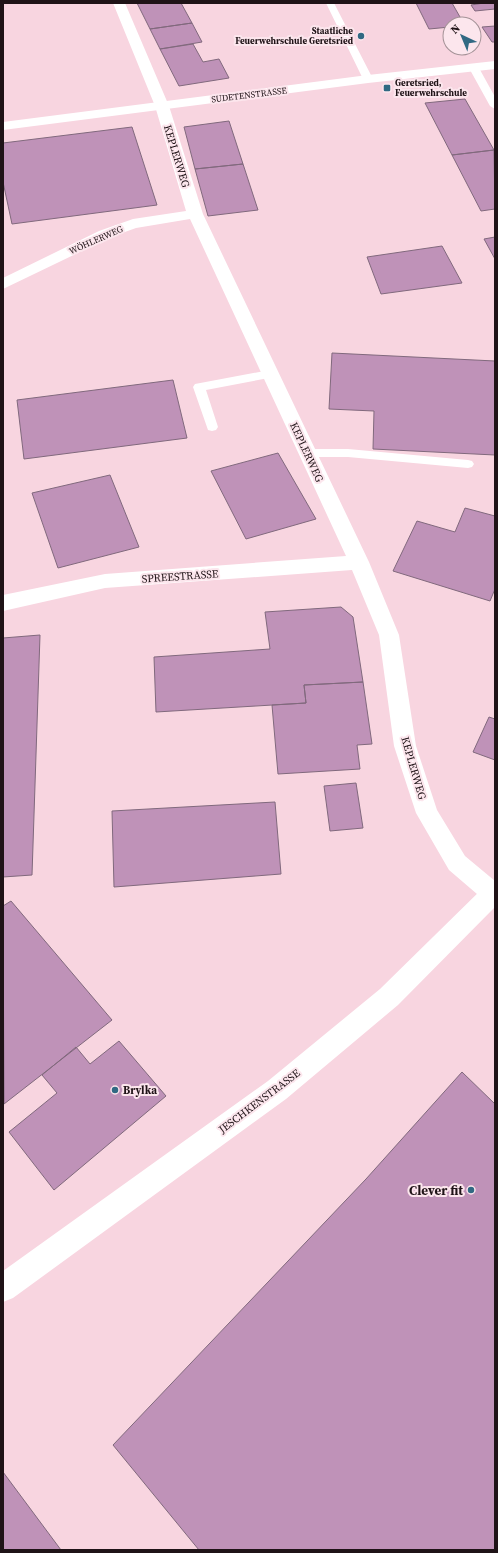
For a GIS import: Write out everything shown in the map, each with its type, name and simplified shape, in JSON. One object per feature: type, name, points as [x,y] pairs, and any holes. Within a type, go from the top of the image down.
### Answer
[{"type":"street","name":"KEPLERWEG","points":[[119,3],[162,106],[195,214],[359,562],[389,635],[405,746],[427,813],[457,863],[494,892]]},
{"type":"street","name":"SUDETENSTRASSE","points":[[3,126],[368,79],[495,65]]},
{"type":"street","name":"WÖHLERWEG","points":[[3,284],[105,234],[133,224],[195,214]]},
{"type":"street","name":"SPREESTRASSE","points":[[3,603],[105,581],[359,562]]},
{"type":"street","name":"JESCHKENSTRASSE","points":[[3,1288],[277,1090],[390,997],[494,892]]},
{"type":"lane","points":[[330,3],[368,79]]},
{"type":"lane","points":[[474,68],[495,106]]},
{"type":"lane","points":[[212,427],[199,387],[270,374]]},
{"type":"lane","points":[[308,453],[348,453],[468,464]]},
{"type":"building","points":[[137,3],[181,3],[192,23],[150,29]]},
{"type":"building","points":[[416,3],[452,3],[459,16],[442,16],[442,28],[429,29]]},
{"type":"building","points":[[495,3],[495,9],[475,11],[471,5]]},
{"type":"building","points":[[192,23],[202,42],[160,49],[150,29]]},
{"type":"building","points":[[495,26],[495,42],[492,42],[482,27]]},
{"type":"building","points":[[193,44],[203,62],[219,59],[229,78],[179,86],[160,49]]},
{"type":"building","points":[[465,99],[494,150],[452,155],[425,103]]},
{"type":"building","points":[[229,121],[243,164],[195,169],[184,127]]},
{"type":"building","points":[[132,127],[157,205],[12,224],[3,182],[3,143]]},
{"type":"building","points":[[494,150],[495,209],[481,211],[452,155]]},
{"type":"building","points":[[243,164],[258,210],[208,216],[195,169]]},
{"type":"building","points":[[495,237],[495,259],[484,239]]},
{"type":"building","points":[[442,246],[462,283],[381,294],[367,257]]},
{"type":"building","points":[[332,353],[495,361],[495,455],[373,449],[374,411],[329,409]]},
{"type":"building","points":[[173,380],[187,438],[24,459],[17,400]]},
{"type":"building","points":[[278,453],[316,519],[246,539],[211,471]]},
{"type":"building","points":[[110,475],[139,547],[58,568],[32,493]]},
{"type":"building","points":[[465,508],[495,516],[495,589],[490,601],[393,571],[417,521],[455,532]]},
{"type":"building","points":[[341,607],[353,617],[363,682],[304,685],[306,703],[156,712],[154,657],[270,649],[265,612]]},
{"type":"building","points":[[40,635],[32,875],[3,877],[3,638]]},
{"type":"building","points":[[363,682],[372,744],[357,745],[360,769],[278,774],[272,705],[306,703],[304,685]]},
{"type":"building","points":[[489,717],[495,719],[495,760],[473,752]]},
{"type":"building","points":[[356,783],[363,828],[330,831],[324,786]]},
{"type":"building","points":[[275,802],[281,874],[114,887],[112,811]]},
{"type":"building","points":[[11,901],[112,1020],[4,1104],[3,906]]},
{"type":"building","points":[[119,1041],[166,1096],[54,1190],[9,1132],[57,1093],[42,1075],[76,1047],[90,1064]]},
{"type":"building","points":[[462,1072],[495,1104],[495,1550],[199,1550],[113,1445],[366,1179]]},
{"type":"building","points":[[3,1472],[61,1550],[3,1550]]},
{"type":"place","name":"Staatliche Feuerwehrschule Geretsried","points":[[361,36]]},
{"type":"place","name":"Geretsried, Feuerwehrschule","points":[[387,88]]},
{"type":"place","name":"Brylka","points":[[115,1090]]},
{"type":"place","name":"Clever fit","points":[[471,1190]]}]
